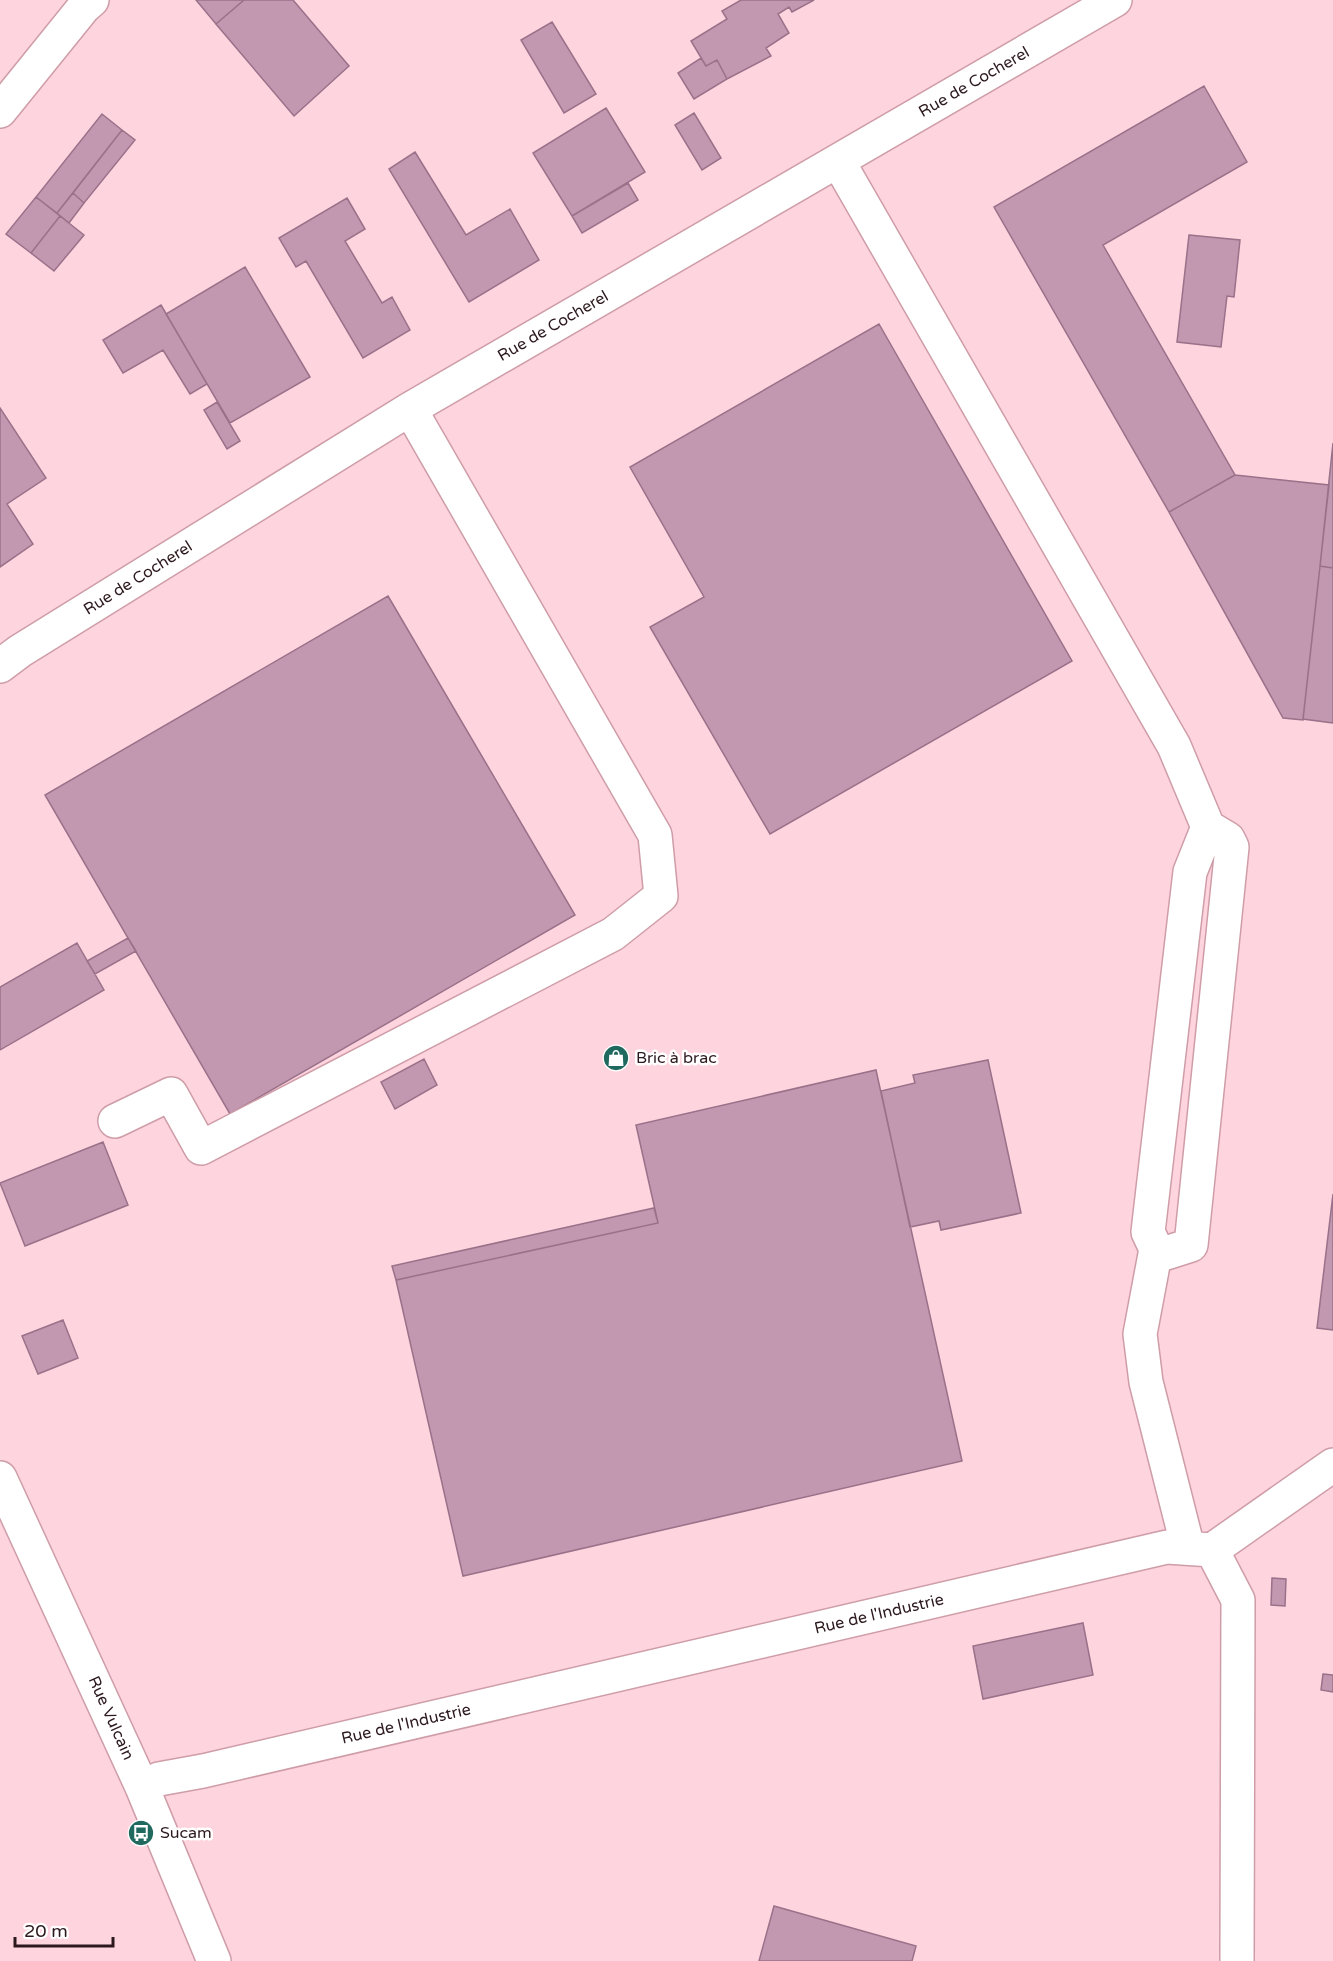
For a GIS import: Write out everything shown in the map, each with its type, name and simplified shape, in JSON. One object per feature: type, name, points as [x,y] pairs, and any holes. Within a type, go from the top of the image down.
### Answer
[{"type":"street","points":[[0,111],[92,0]]},
{"type":"street","name":"Rue de Cocherel","points":[[0,666],[20,651],[410,409],[1115,0]]},
{"type":"street","points":[[838,161],[1174,746],[1208,827],[1228,839],[1232,847],[1191,1245],[1166,1253],[1156,1249]]},
{"type":"street","points":[[114,1121],[171,1094],[201,1148],[613,934],[661,896],[655,834],[410,409]]},
{"type":"street","points":[[1208,827],[1190,872],[1148,1232],[1156,1249],[1140,1334],[1146,1382],[1200,1549],[1238,1600],[1237,1961]]},
{"type":"street","points":[[1200,1549],[1333,1465]]},
{"type":"street","name":"Rue Vulcain","points":[[0,1478],[142,1787],[214,1961]]},
{"type":"street","name":"Rue de l'Industrie","points":[[142,1787],[159,1779],[203,1771],[1167,1547],[1200,1549]]},
{"type":"building","points":[[196,0],[244,0],[216,24]]},
{"type":"building","points":[[244,0],[293,0],[349,66],[294,116],[216,24]]},
{"type":"building","points":[[741,0],[814,0],[792,12],[789,7],[778,14],[789,33],[766,48],[771,56],[727,79],[717,60],[706,66],[691,41],[727,19],[722,11]]},
{"type":"building","points":[[552,22],[596,94],[564,113],[521,40]]},
{"type":"building","points":[[701,58],[706,66],[717,60],[727,79],[694,99],[678,73]]},
{"type":"building","points":[[1204,86],[1247,162],[1103,245],[1235,475],[1169,512],[994,207]]},
{"type":"building","points":[[606,108],[645,172],[572,216],[533,153]]},
{"type":"building","points":[[694,113],[721,158],[702,170],[675,125]]},
{"type":"building","points":[[102,114],[122,130],[57,213],[36,197]]},
{"type":"building","points":[[122,130],[135,140],[84,203],[73,193]]},
{"type":"building","points":[[415,152],[466,235],[510,209],[539,260],[469,302],[389,169]]},
{"type":"building","points":[[628,183],[638,200],[582,233],[572,216]]},
{"type":"building","points":[[73,193],[84,203],[69,223],[57,213]]},
{"type":"building","points":[[36,197],[60,216],[31,253],[6,234]]},
{"type":"building","points":[[347,198],[365,229],[345,241],[382,303],[392,297],[410,330],[363,358],[306,261],[296,267],[279,238]]},
{"type":"building","points":[[60,216],[84,235],[54,271],[31,253]]},
{"type":"building","points":[[1189,235],[1240,240],[1234,297],[1227,296],[1221,347],[1177,342]]},
{"type":"building","points":[[245,267],[310,377],[230,423],[166,314]]},
{"type":"building","points":[[161,305],[207,384],[190,394],[163,350],[123,373],[103,340]]},
{"type":"building","points":[[879,324],[1072,661],[770,834],[650,627],[704,597],[630,467]]},
{"type":"building","points":[[217,402],[240,441],[227,449],[204,410]]},
{"type":"building","points":[[0,408],[46,478],[7,504],[33,544],[0,567]]},
{"type":"building","points":[[1333,443],[1333,568],[1320,566]]},
{"type":"building","points":[[1235,475],[1329,485],[1303,720],[1283,718],[1169,512]]},
{"type":"building","points":[[1320,566],[1333,568],[1333,723],[1303,719]]},
{"type":"building","points":[[388,596],[575,915],[230,1114],[45,795]]},
{"type":"building","points":[[128,938],[136,951],[95,974],[87,961]]},
{"type":"building","points":[[77,943],[104,990],[0,1050],[0,987]]},
{"type":"building","points":[[424,1059],[437,1085],[395,1109],[381,1082]]},
{"type":"building","points":[[988,1060],[1021,1213],[941,1230],[939,1221],[910,1227],[881,1091],[915,1083],[913,1075]]},
{"type":"building","points":[[876,1070],[962,1461],[463,1576],[396,1280],[658,1223],[636,1125]]},
{"type":"building","points":[[103,1142],[128,1205],[25,1246],[0,1183]]},
{"type":"building","points":[[1333,1194],[1333,1330],[1317,1328]]},
{"type":"building","points":[[654,1208],[658,1223],[396,1280],[392,1266]]},
{"type":"building","points":[[63,1320],[78,1358],[38,1374],[22,1336]]},
{"type":"building","points":[[1272,1578],[1286,1579],[1285,1606],[1271,1605]]},
{"type":"building","points":[[1083,1623],[1093,1675],[983,1699],[973,1646]]},
{"type":"building","points":[[1323,1674],[1333,1675],[1333,1692],[1321,1690]]},
{"type":"building","points":[[774,1906],[916,1946],[912,1961],[759,1961]]},
{"type":"place","name":"Bric à brac","points":[[616,1058]]},
{"type":"place","name":"Sucam","points":[[141,1833]]}]
